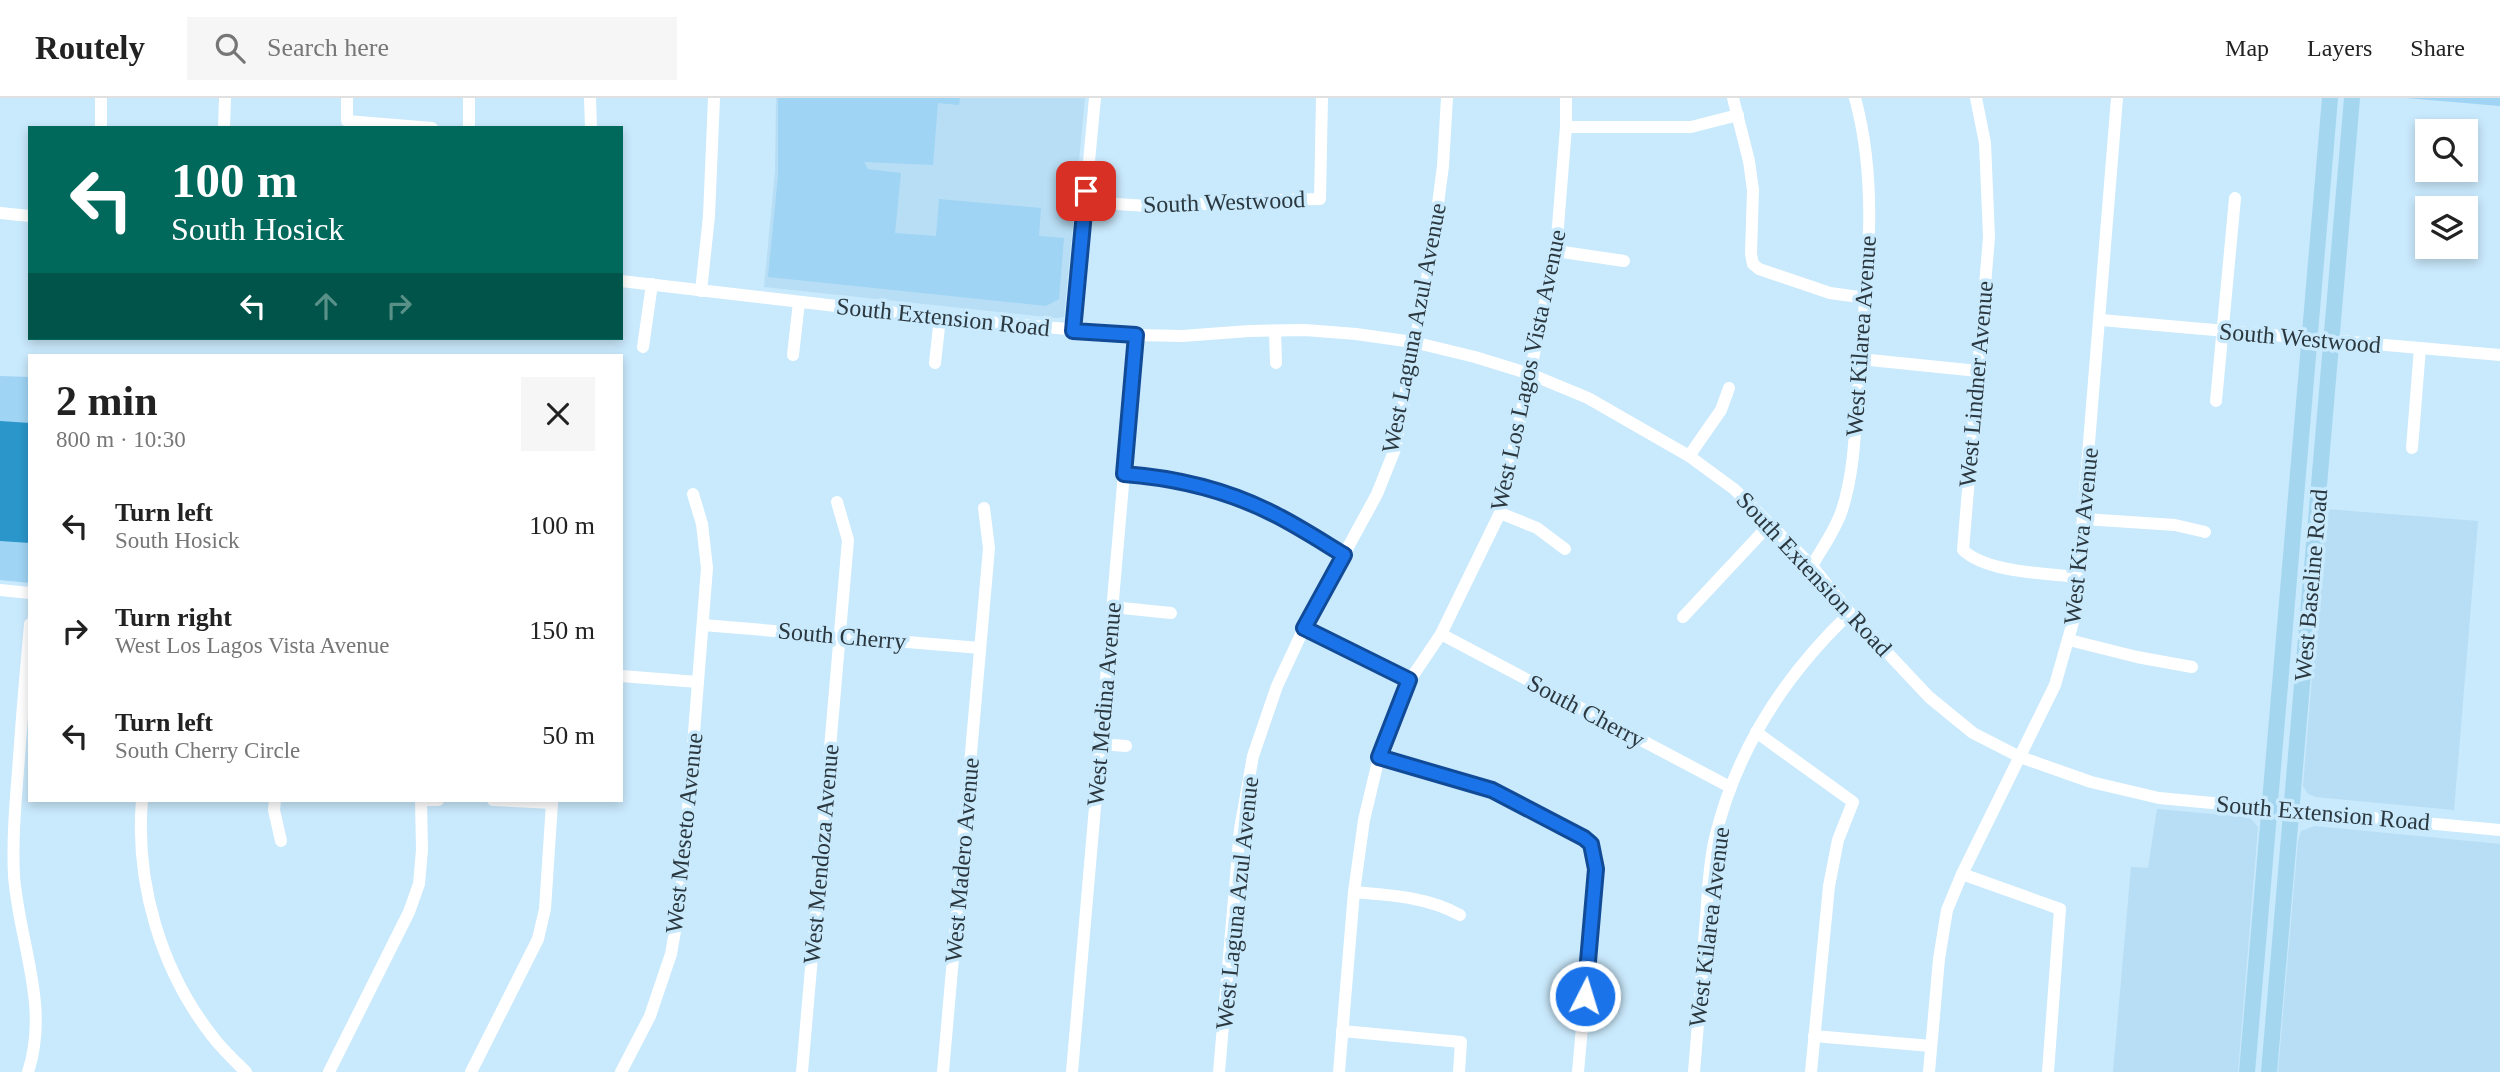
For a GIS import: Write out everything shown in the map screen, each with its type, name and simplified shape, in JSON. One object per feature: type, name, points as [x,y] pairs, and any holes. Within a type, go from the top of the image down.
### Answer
[{"type":"main road","name":"West Baseline Road","points":[[2247,1072],[2330,98]]},
{"type":"main road","name":"West Baseline Road","points":[[2269,1072],[2352,98]]},
{"type":"main road","points":[[2297,480],[2304,521],[2301,564],[2305,572],[2312,576]]},
{"type":"street","points":[[101,98],[101,126]]},
{"type":"street","points":[[224,126],[225,98]]},
{"type":"street","points":[[347,98],[347,121],[408,126]]},
{"type":"street","points":[[469,98],[469,126]]},
{"type":"street","points":[[590,98],[591,126]]},
{"type":"street","points":[[701,291],[709,216],[714,98]]},
{"type":"street","points":[[1073,331],[1095,98]]},
{"type":"street","name":"South Westwood","points":[[1085,202],[1163,207],[1320,199],[1322,98]]},
{"type":"street","name":"West Laguna Azul Avenue","points":[[1219,1072],[1240,829],[1253,756],[1277,686],[1304,628],[1377,494],[1395,449],[1431,257],[1444,166],[1447,98]]},
{"type":"street","name":"West Los Lagos Vista Avenue","points":[[1339,1072],[1354,892],[1364,820],[1379,757],[1409,680],[1441,634],[1500,513],[1556,251],[1566,98]]},
{"type":"street","points":[[1732,98],[1753,190],[1753,264],[1759,269],[1815,289],[1866,298]]},
{"type":"street","name":"West Kilarea Avenue","points":[[1812,566],[1832,534],[1842,510],[1851,473],[1870,243],[1867,160],[1855,98]]},
{"type":"street","name":"West Lindner Avenue","points":[[1976,98],[1985,143],[1989,225],[1963,550],[1972,558],[2011,569],[2078,577]]},
{"type":"street","name":"West Kiva Avenue","points":[[1929,1072],[1939,959],[1947,910],[2054,685],[2075,615],[2117,98]]},
{"type":"street","points":[[1566,127],[1691,127],[1738,115]]},
{"type":"street","points":[[2216,401],[2235,198]]},
{"type":"street","points":[[0,213],[28,216]]},
{"type":"street","points":[[1556,251],[1624,261]]},
{"type":"street","name":"South Extension Road","points":[[623,281],[1073,331],[1182,336],[1275,331],[1356,334],[1413,342],[1475,357],[1530,374],[1588,398],[1689,456],[1734,489],[1812,566],[1850,613],[1929,697],[1973,733],[2020,757],[2091,782],[2159,798],[2500,830]]},
{"type":"street","points":[[643,347],[652,284]]},
{"type":"street","points":[[793,355],[799,302]]},
{"type":"street","points":[[935,363],[940,318]]},
{"type":"street","name":"South Westwood","points":[[2101,320],[2500,355]]},
{"type":"street","points":[[1275,331],[1276,363]]},
{"type":"street","name":"West Medina Avenue","points":[[1072,1072],[1136,335]]},
{"type":"street","points":[[2412,448],[2420,348]]},
{"type":"street","points":[[1860,359],[1978,371]]},
{"type":"street","points":[[1689,456],[1721,410],[1729,388]]},
{"type":"street","points":[[1124,474],[1164,478],[1213,489],[1278,515],[1344,555]]},
{"type":"street","name":"West Meseto Avenue","points":[[621,1072],[650,1016],[671,954],[681,897],[707,568],[702,524],[693,494]]},
{"type":"street","name":"West Mendoza Avenue","points":[[802,1072],[848,540],[837,502]]},
{"type":"street","name":"West Madero Avenue","points":[[943,1072],[989,548],[984,508]]},
{"type":"street","points":[[1500,513],[1537,528],[1565,549]]},
{"type":"street","points":[[2084,519],[2175,525],[2205,532]]},
{"type":"street","points":[[1683,617],[1769,525]]},
{"type":"street","points":[[0,590],[28,593]]},
{"type":"street","points":[[1112,607],[1171,613]]},
{"type":"street","name":"West Kilarea Avenue","points":[[1694,1072],[1715,841],[1730,787],[1756,732],[1787,681],[1822,640],[1850,613]]},
{"type":"street","name":"South Cherry","points":[[703,625],[980,648]]},
{"type":"street","points":[[1304,628],[1409,680]]},
{"type":"street","name":"South Cherry","points":[[1441,634],[1730,787]]},
{"type":"street","points":[[2069,640],[2192,667]]},
{"type":"street","points":[[28,648],[14,813],[14,877],[33,982],[36,1025],[28,1072]]},
{"type":"street","points":[[623,676],[698,682]]},
{"type":"street","points":[[1756,732],[1853,802],[1838,840],[1829,886],[1811,1072]]},
{"type":"street","points":[[1100,744],[1126,746]]},
{"type":"street","points":[[1379,757],[1492,790],[1591,844],[1596,869],[1578,1072]]},
{"type":"street","points":[[142,802],[143,865],[155,925],[178,983],[213,1037],[246,1072]]},
{"type":"street","points":[[275,802],[281,841]]},
{"type":"street","points":[[329,1072],[409,912],[419,884],[422,850],[421,802]]},
{"type":"street","points":[[471,1072],[537,939],[545,909],[552,803],[532,802]]},
{"type":"street","points":[[1962,874],[2060,909],[2048,1072]]},
{"type":"street","points":[[1354,892],[1417,898],[1444,906],[1460,915]]},
{"type":"street","points":[[1342,1031],[1461,1042],[1459,1072]]},
{"type":"street","points":[[1814,1036],[1931,1046]]},
{"type":"shaded area","points":[[776,98],[1085,98],[1064,317],[764,287],[775,171]]},
{"type":"shaded area","points":[[778,98],[960,98],[959,105],[938,103],[933,165],[864,162],[868,169],[901,173],[895,233],[936,236],[939,199],[1041,208],[1039,236],[1064,238],[1059,299],[1046,306],[768,277],[778,176]]},
{"type":"shaded area","points":[[2406,98],[2500,98],[2500,106]]},
{"type":"shaded area","points":[[0,376],[28,377],[28,583],[0,580]]},
{"type":"shaded area","points":[[0,421],[28,423],[28,543],[0,541]]},
{"type":"shaded area","points":[[2326,509],[2478,521],[2454,810],[2316,797],[2308,794],[2303,786]]},
{"type":"shaded area","points":[[2157,809],[2246,817],[2258,827],[2238,1072],[2113,1072],[2131,867],[2148,868]]},
{"type":"shaded area","points":[[2315,826],[2500,844],[2500,1072],[2278,1072],[2298,841],[2301,831]]},
{"type":"route","points":[[1086,191],[1073,331],[1136,335],[1124,474],[1164,478],[1213,489],[1278,515],[1344,555],[1304,628],[1409,680],[1379,757],[1492,790],[1591,844],[1596,869],[1585,996]]}]
